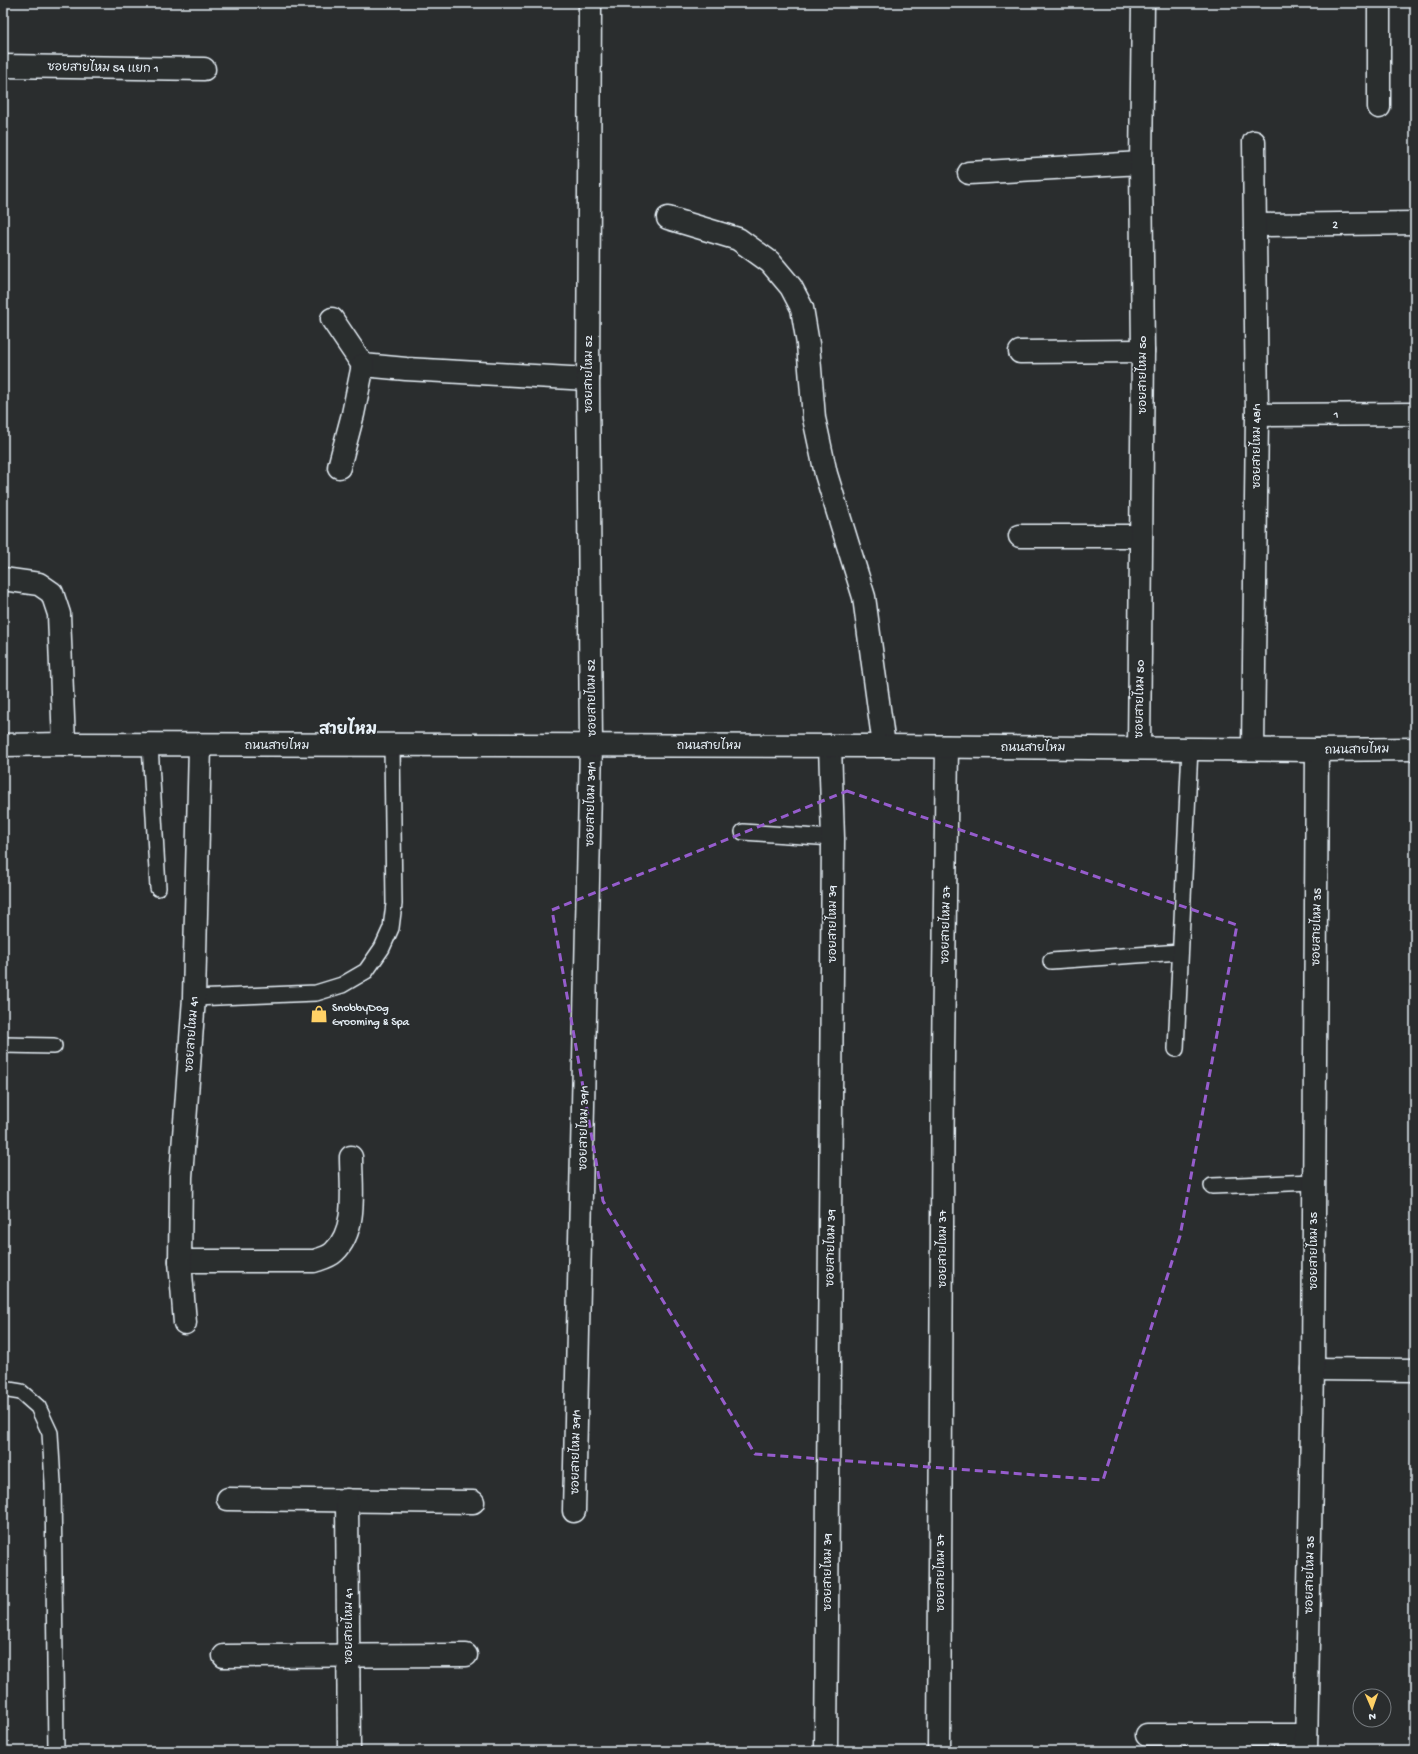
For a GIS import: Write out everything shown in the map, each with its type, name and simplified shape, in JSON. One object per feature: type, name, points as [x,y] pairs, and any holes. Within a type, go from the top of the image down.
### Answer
[{"type":"street","name":"ซอยสายไหม 52","points":[[590,3],[588,379],[591,745]]},
{"type":"street","name":"ซอยสายไหม 50","points":[[1139,748],[1143,3]]},
{"type":"street","points":[[1379,3],[1379,107]]},
{"type":"street","name":"ซอยสายไหม 54 แยก 1","points":[[3,66],[204,69]]},
{"type":"street","name":"ซอยสายไหม 48/1","points":[[1253,749],[1257,415],[1254,142]]},
{"type":"street","points":[[969,173],[1141,163]]},
{"type":"street","points":[[668,218],[738,239],[770,262],[791,287],[802,308],[808,344],[814,418],[826,474],[864,597],[884,746]]},
{"type":"street","name":"2","points":[[1256,225],[1415,223]]},
{"type":"street","points":[[332,319],[363,365],[353,414],[339,467]]},
{"type":"street","points":[[1020,352],[1142,350]]},
{"type":"street","points":[[363,365],[406,369],[588,379]]},
{"type":"street","name":"1","points":[[1257,415],[1415,414]]},
{"type":"street","points":[[1020,536],[1141,536]]},
{"type":"street","points":[[3,579],[39,584],[52,594],[59,614],[64,744]]},
{"type":"street","name":"ถนนสายไหม","points":[[3,745],[884,746],[1317,750],[1415,748]]},
{"type":"street","name":"ซอยสายไหม 41","points":[[185,1323],[180,1261],[183,1148],[194,998],[200,745]]},
{"type":"street","name":"ซอยสายไหม 39/1","points":[[574,1511],[591,745]]},
{"type":"street","name":"ซอยสายไหม 39","points":[[826,1751],[833,838],[830,746]]},
{"type":"street","name":"ซอยสายไหม 37","points":[[939,1751],[943,1054],[947,747]]},
{"type":"street","name":"ซอยสายไหม 35","points":[[1306,1743],[1312,1369],[1317,750]]},
{"type":"street","points":[[180,1261],[314,1261],[333,1253],[345,1236],[350,1218],[351,1157]]},
{"type":"street","points":[[1312,1369],[1415,1370]]},
{"type":"street","points":[[228,1499],[473,1502]]},
{"type":"street","name":"ซอยสายไหม 41","points":[[348,1500],[349,1751]]},
{"type":"street","points":[[224,1656],[466,1655]]},
{"type":"street","points":[[1147,1735],[1306,1743]]},
{"type":"lane","points":[[150,744],[158,888]]},
{"type":"lane","points":[[194,998],[316,993],[342,985],[366,971],[382,948],[391,928],[394,904],[392,745]]},
{"type":"lane","points":[[1176,1048],[1190,748]]},
{"type":"lane","points":[[743,832],[833,838]]},
{"type":"lane","points":[[1051,961],[1180,952]]},
{"type":"lane","points":[[3,1045],[54,1046]]},
{"type":"lane","points":[[1212,1186],[1314,1182]]},
{"type":"lane","points":[[3,1389],[21,1392],[38,1407],[50,1433],[53,1483],[56,1751]]},
{"type":"highlighted area","points":[[847,791],[1237,925],[1180,1236],[1103,1480],[755,1454],[603,1201],[552,910]]},
{"type":"place","name":"SnobbyDog Grooming & Spa","points":[[319,1014]]},
{"type":"district","name":"สายไหม","points":[[348,728]]}]
